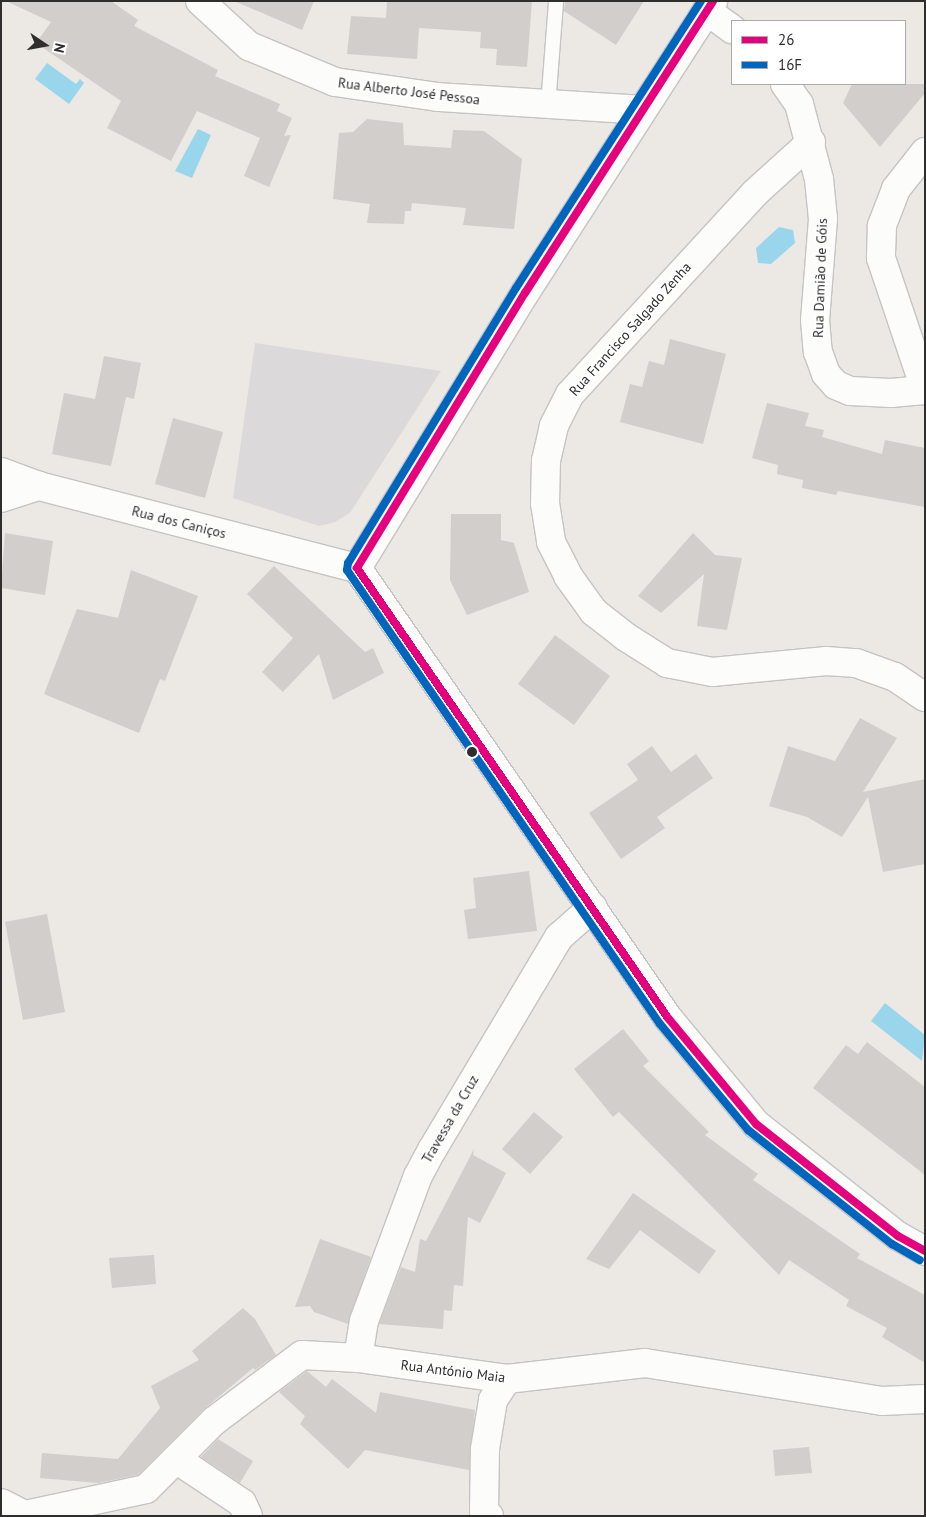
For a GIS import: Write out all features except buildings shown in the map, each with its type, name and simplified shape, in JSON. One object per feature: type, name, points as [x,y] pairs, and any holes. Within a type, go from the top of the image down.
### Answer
[{"type":"street","name":"Rua Alberto José Pessoa","points":[[200,1],[249,46],[335,82],[438,96],[548,106],[642,110]]},
{"type":"street","points":[[731,28],[710,6],[525,293],[357,568],[668,1018],[756,1124],[898,1236],[925,1250]]},
{"type":"street","name":"Rua Damião de Góis","points":[[786,85],[799,104],[811,142],[823,218],[815,320],[818,352],[826,374],[836,385],[850,390],[892,393],[925,390]]},
{"type":"street","name":"Rua Francisco Salgado Zenha","points":[[811,142],[755,193],[570,394],[554,426],[546,460],[545,503],[551,542],[568,576],[594,612],[667,662],[712,672],[826,661],[856,663],[894,677],[925,697]]},
{"type":"street","points":[[925,152],[896,189],[882,226],[881,258],[925,390]]},
{"type":"street","name":"Rua dos Caniços","points":[[1,472],[39,486],[357,568]]},
{"type":"street","points":[[1,498],[39,486]]},
{"type":"street","name":"Travessa da Cruz","points":[[358,1358],[364,1321],[428,1156],[559,937],[593,907]]},
{"type":"street","name":"Rua António Maia","points":[[16,1511],[88,1502],[146,1489],[214,1421],[302,1355],[358,1358],[507,1379],[645,1363],[882,1401],[925,1399]]},
{"type":"street","points":[[489,1516],[484,1511],[485,1449],[493,1400],[507,1379]]},
{"type":"street","points":[[176,1459],[242,1503],[248,1516]]},
{"type":"lane","points":[[548,106],[556,1]]},
{"type":"shaded area","points":[[255,343],[441,371],[350,513],[335,522],[319,526],[233,498]]},
{"type":"water","points":[[47,63],[76,84],[80,79],[84,83],[69,104],[35,79]]},
{"type":"water","points":[[198,129],[211,135],[192,178],[175,171]]},
{"type":"water","points":[[779,227],[793,230],[795,243],[771,264],[758,263],[756,248]]},
{"type":"water","points":[[885,1003],[925,1035],[922,1061],[871,1021]]},
{"type":"transit line","name":"16F","points":[[701,1],[516,288],[348,563],[347,570],[660,1024],[748,1130],[892,1244],[920,1260]]},
{"type":"transit line","name":"26","points":[[357,568],[525,293],[713,1]]},
{"type":"transit line","name":"26","points":[[357,568],[668,1018],[756,1124],[898,1236],[925,1251]]}]
